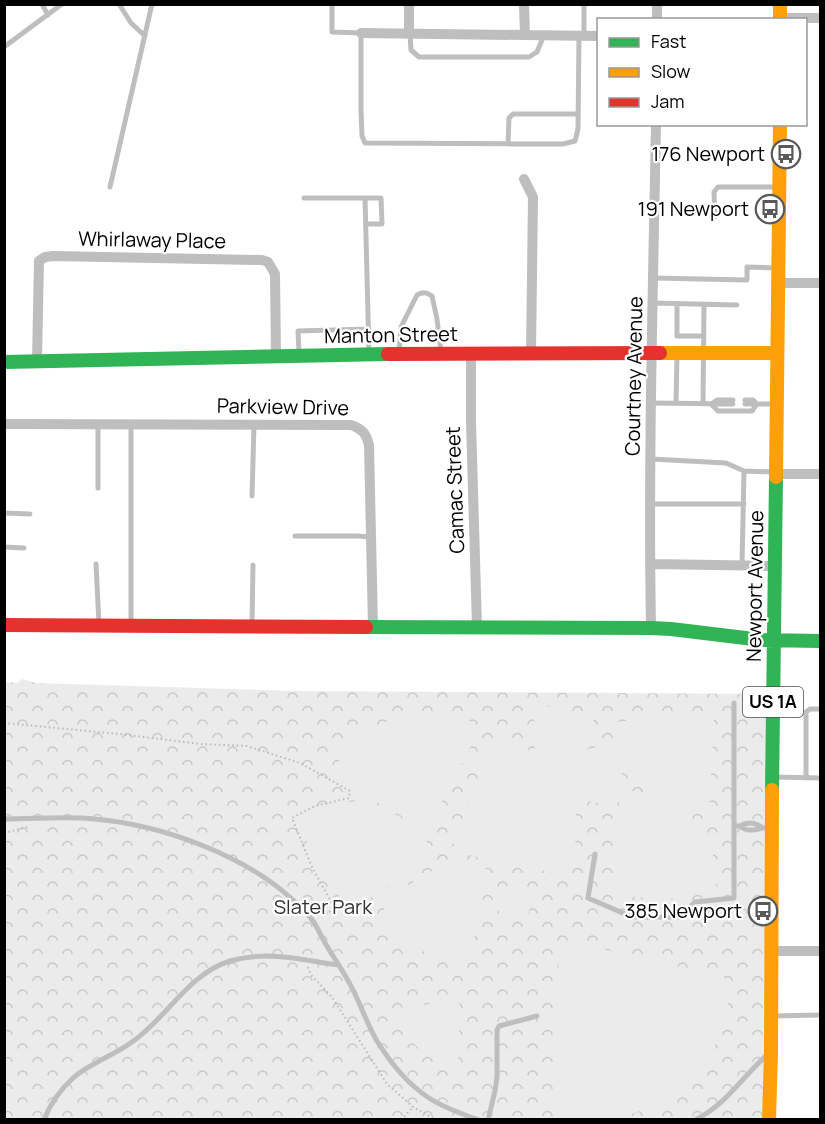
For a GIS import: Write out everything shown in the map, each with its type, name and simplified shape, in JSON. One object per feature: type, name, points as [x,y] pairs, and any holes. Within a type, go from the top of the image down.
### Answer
[{"type":"street","points":[[409,4],[410,33]]},
{"type":"street","points":[[524,4],[525,35]]},
{"type":"street","points":[[780,14],[820,18]]},
{"type":"street","points":[[361,33],[597,36]]},
{"type":"street","name":"Courtney Avenue","points":[[651,628],[650,504],[656,126]]},
{"type":"street","name":"Newport Avenue","points":[[769,1119],[771,951],[767,827],[773,777],[780,126]]},
{"type":"street","points":[[524,179],[533,197],[531,352]]},
{"type":"street","name":"Whirlaway Place","points":[[37,361],[39,261],[53,256],[262,260],[268,262],[275,274],[276,356]]},
{"type":"street","points":[[778,283],[820,283]]},
{"type":"street","name":"Manton Street","points":[[4,362],[441,353],[777,352]]},
{"type":"street","name":"Camac Street","points":[[471,353],[477,627]]},
{"type":"street","name":"Parkview Drive","points":[[4,424],[351,425],[359,428],[366,434],[369,445],[373,627]]},
{"type":"street","points":[[775,473],[820,474]]},
{"type":"street","points":[[650,564],[775,566]]},
{"type":"street","points":[[4,625],[651,628],[774,640],[820,641]]},
{"type":"street","points":[[771,951],[820,951]]},
{"type":"lane","points":[[42,4],[48,15]]},
{"type":"lane","points":[[4,47],[62,4]]},
{"type":"lane","points":[[119,4],[131,23],[144,36]]},
{"type":"lane","points":[[110,187],[152,4]]},
{"type":"lane","points":[[332,4],[332,32],[361,33],[360,110],[362,136],[365,143],[508,144],[563,144],[575,141],[578,129],[584,4]]},
{"type":"lane","points":[[410,33],[411,50],[419,57],[529,57],[537,52],[544,35]]},
{"type":"lane","points":[[508,144],[509,118],[513,114],[578,114]]},
{"type":"lane","points":[[715,217],[714,192],[718,187],[779,187]]},
{"type":"lane","points":[[304,198],[381,198],[382,224],[366,224]]},
{"type":"lane","points":[[365,198],[369,355]]},
{"type":"lane","points":[[653,278],[747,280],[747,267],[778,268]]},
{"type":"lane","points":[[399,354],[401,327],[417,295],[422,293],[432,296],[441,353]]},
{"type":"lane","points":[[652,303],[737,305]]},
{"type":"lane","points":[[677,304],[677,336],[704,336]]},
{"type":"lane","points":[[703,404],[704,304]]},
{"type":"lane","points":[[299,356],[298,331],[369,329]]},
{"type":"lane","points":[[676,403],[677,352]]},
{"type":"lane","points":[[651,403],[733,402]]},
{"type":"lane","points":[[745,402],[776,404]]},
{"type":"lane","points":[[711,404],[718,411],[752,411],[757,404]]},
{"type":"lane","points":[[98,425],[98,488]]},
{"type":"lane","points":[[131,425],[131,626]]},
{"type":"lane","points":[[252,496],[254,425]]},
{"type":"lane","points":[[651,459],[726,463],[744,471],[775,473]]},
{"type":"lane","points":[[742,565],[744,471]]},
{"type":"lane","points":[[650,504],[744,504]]},
{"type":"lane","points":[[4,513],[30,514]]},
{"type":"lane","points":[[295,536],[372,537]]},
{"type":"lane","points":[[4,547],[24,548]]},
{"type":"lane","points":[[96,564],[99,625]]},
{"type":"lane","points":[[252,626],[254,564]]},
{"type":"lane","points":[[595,854],[588,898],[632,917],[679,917],[695,902],[734,898],[737,826],[734,703]]},
{"type":"lane","points":[[806,777],[806,712],[810,709],[820,709]]},
{"type":"lane","points":[[773,777],[820,778]]},
{"type":"lane","points":[[6,820],[66,817],[126,823],[176,837],[225,856],[255,871],[282,890],[312,920],[352,988],[378,1042],[409,1082],[429,1098],[451,1110],[479,1119]]},
{"type":"lane","points":[[737,826],[744,830],[767,827]]},
{"type":"lane","points":[[44,1119],[50,1105],[74,1077],[131,1043],[155,1023],[168,1007],[203,974],[217,966],[243,958],[272,955],[339,965]]},
{"type":"lane","points":[[771,1016],[820,1015]]},
{"type":"lane","points":[[488,1119],[497,1077],[497,1030],[499,1026],[537,1016]]},
{"type":"lane","points":[[695,1119],[704,1115],[734,1091],[755,1065],[771,1052]]},
{"type":"path","points":[[4,723],[201,744],[247,746],[300,763],[350,791],[349,798],[315,806],[292,818],[312,867],[335,909],[312,920]]},
{"type":"path","points":[[308,961],[308,970],[311,975],[332,997],[387,1084],[413,1107],[437,1119]]},
{"type":"path","points":[[401,1119],[413,1107]]},
{"type":"green space","name":"Slater Park","points":[[22,679],[36,683],[297,691],[773,694],[769,1119],[5,1120],[5,682],[17,683]]},
{"type":"green space","points":[[543,705],[594,719],[587,738],[575,755],[595,747],[617,748],[615,722],[704,715],[714,719],[709,812],[688,810],[665,803],[689,815],[709,837],[717,873],[716,892],[662,900],[613,894],[620,787],[654,798],[634,782],[626,767],[608,802],[600,804],[573,797],[577,822],[574,858],[569,876],[459,853],[453,843],[493,736],[535,753],[534,711]]},
{"type":"green space","points":[[420,712],[452,714],[481,727],[427,830],[331,777],[347,747],[361,734],[390,720]]},
{"type":"green space","points":[[361,801],[384,809],[408,822],[420,832],[434,852],[349,913],[294,820],[317,807],[333,803]]},
{"type":"green space","points":[[439,867],[489,869],[469,961],[459,965],[374,932],[382,912],[398,891]]},
{"type":"green space","points":[[503,885],[534,895],[526,920],[496,910]]},
{"type":"green space","points":[[573,942],[730,979],[728,1006],[718,1040],[703,1067],[680,1094],[661,1104],[631,1114],[599,1120],[553,1117],[559,952]]},
{"type":"green space","points":[[456,1001],[460,1005],[458,1064],[434,1058],[418,1048],[407,1032],[398,1008]]},
{"type":"traffic: fast","points":[[4,362],[388,354]]},
{"type":"traffic: fast","points":[[772,790],[776,477]]},
{"type":"traffic: fast","points":[[366,627],[651,628],[762,640],[820,641]]},
{"type":"traffic: slow","points":[[780,4],[780,18]]},
{"type":"traffic: slow","points":[[776,477],[780,126]]},
{"type":"traffic: slow","points":[[660,353],[777,353]]},
{"type":"traffic: slow","points":[[769,1120],[772,790]]},
{"type":"traffic: jam","points":[[388,354],[660,353]]},
{"type":"traffic: jam","points":[[4,625],[366,627]]},
{"type":"place","name":"176 Newport","points":[[786,154]]},
{"type":"place","name":"191 Newport","points":[[770,209]]},
{"type":"place","name":"385 Newport","points":[[763,911]]}]
